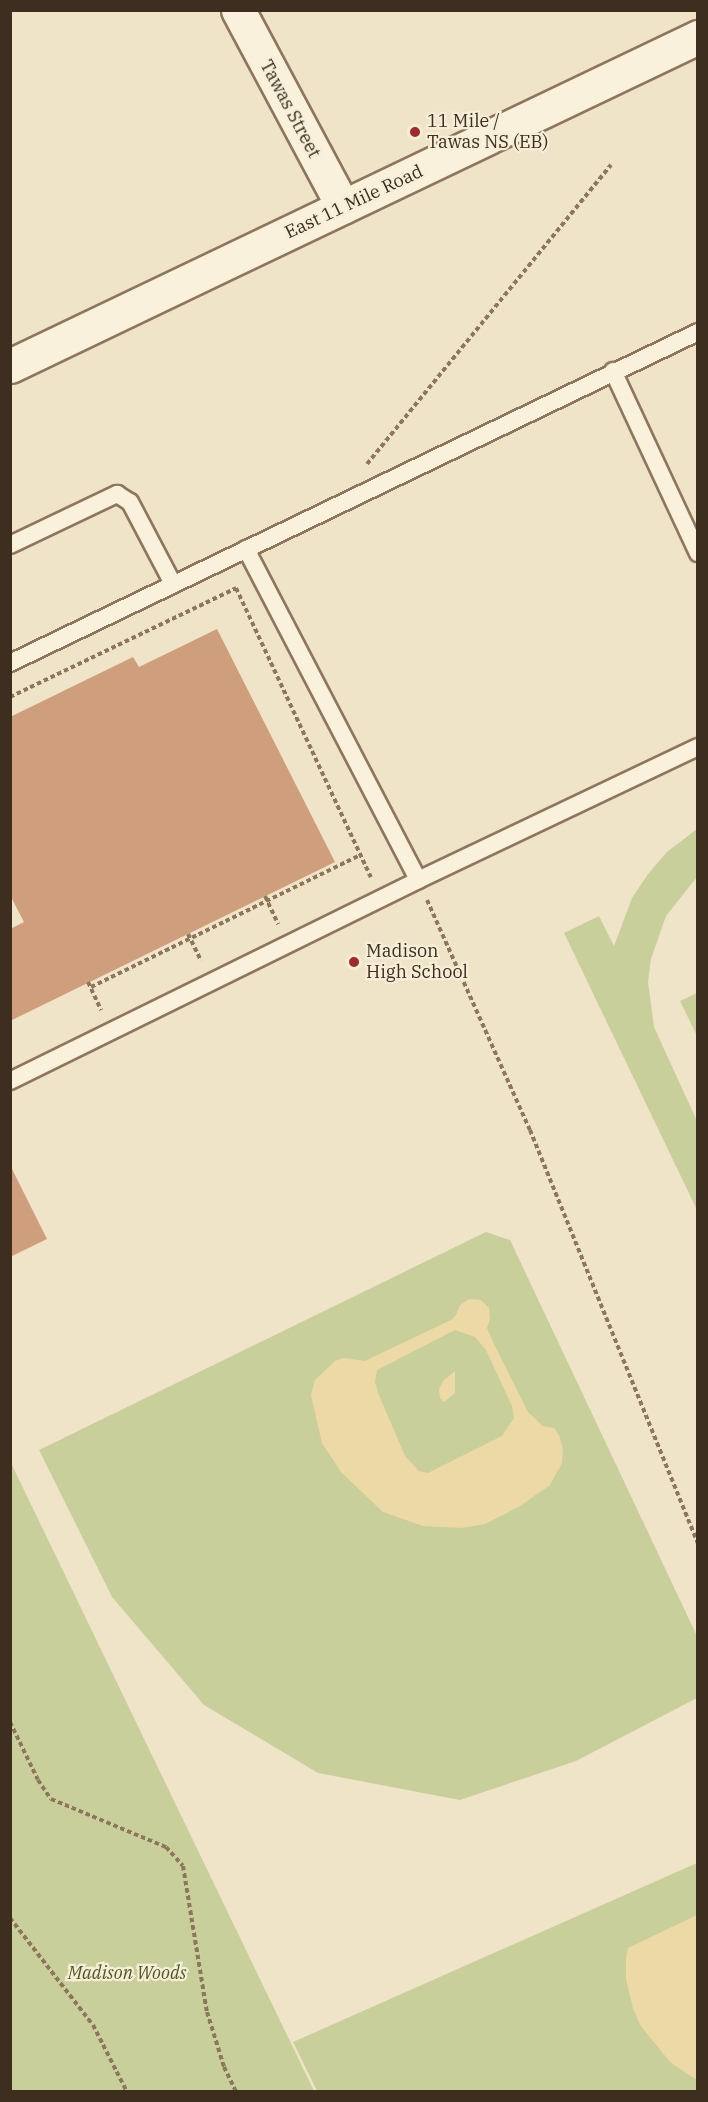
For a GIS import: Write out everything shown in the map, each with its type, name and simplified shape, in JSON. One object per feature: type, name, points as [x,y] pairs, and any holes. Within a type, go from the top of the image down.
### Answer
[{"type":"main road","name":"Tawas Street","points":[[238,10],[343,207]]},
{"type":"main road","name":"East 11 Mile Road","points":[[10,366],[698,37]]},
{"type":"lane","points":[[10,663],[698,332]]},
{"type":"lane","points":[[613,371],[698,553]]},
{"type":"lane","points":[[10,545],[117,494],[130,502],[173,584]]},
{"type":"lane","points":[[246,549],[418,880]]},
{"type":"lane","points":[[10,1081],[418,880],[698,747]]},
{"type":"path","points":[[364,491],[357,476],[611,165]]},
{"type":"path","points":[[10,698],[236,588],[375,886]]},
{"type":"path","points":[[104,1015],[90,985],[266,898],[361,855]]},
{"type":"path","points":[[418,880],[530,1130],[698,1543]]},
{"type":"path","points":[[266,898],[280,931]]},
{"type":"path","points":[[189,936],[204,967]]},
{"type":"path","points":[[10,1722],[38,1780],[51,1799],[166,1847],[183,1866],[207,2012],[224,2067],[236,2091]]},
{"type":"path","points":[[10,1918],[93,2025],[127,2091]]},
{"type":"green space","points":[[697,829],[697,877],[666,916],[651,959],[648,982],[654,1027],[697,1121],[697,1210],[564,933],[599,916],[614,946],[632,898],[648,874],[667,852]]},
{"type":"green space","points":[[697,993],[697,1036],[680,1001]]},
{"type":"green space","points":[[486,1232],[510,1240],[697,1636],[697,1698],[576,1761],[460,1800],[318,1773],[204,1705],[112,1597],[39,1450]]},
{"type":"green space","name":"Madison Woods","points":[[11,1463],[314,2091],[11,2091]]},
{"type":"green space","points":[[697,1863],[697,2091],[317,2091],[293,2042]]},
{"type":"sand","points":[[469,1299],[481,1300],[489,1308],[490,1319],[487,1328],[493,1342],[528,1412],[543,1426],[554,1428],[559,1435],[563,1449],[562,1463],[550,1485],[520,1506],[485,1524],[461,1528],[423,1526],[383,1512],[341,1472],[322,1443],[311,1395],[315,1380],[335,1361],[344,1358],[365,1361],[451,1320],[460,1305]],"holes":[[[455,1330],[475,1337],[486,1350],[512,1406],[514,1418],[502,1436],[428,1473],[419,1471],[405,1456],[378,1393],[375,1382],[377,1370]]]},
{"type":"sand","points":[[455,1371],[455,1393],[444,1402],[440,1398],[439,1389],[443,1381]]},
{"type":"sand","points":[[697,1915],[697,2080],[671,2063],[640,2025],[626,1979],[626,1958],[628,1948]]},
{"type":"building","points":[[217,629],[335,862],[10,1021],[10,929],[24,922],[10,895],[10,717],[133,657],[139,667]]},
{"type":"building","points":[[10,1165],[47,1239],[10,1257]]},
{"type":"place","name":"11 Mile / Tawas NS (EB)","points":[[415,132]]},
{"type":"place","name":"Madison High School","points":[[354,962]]}]
